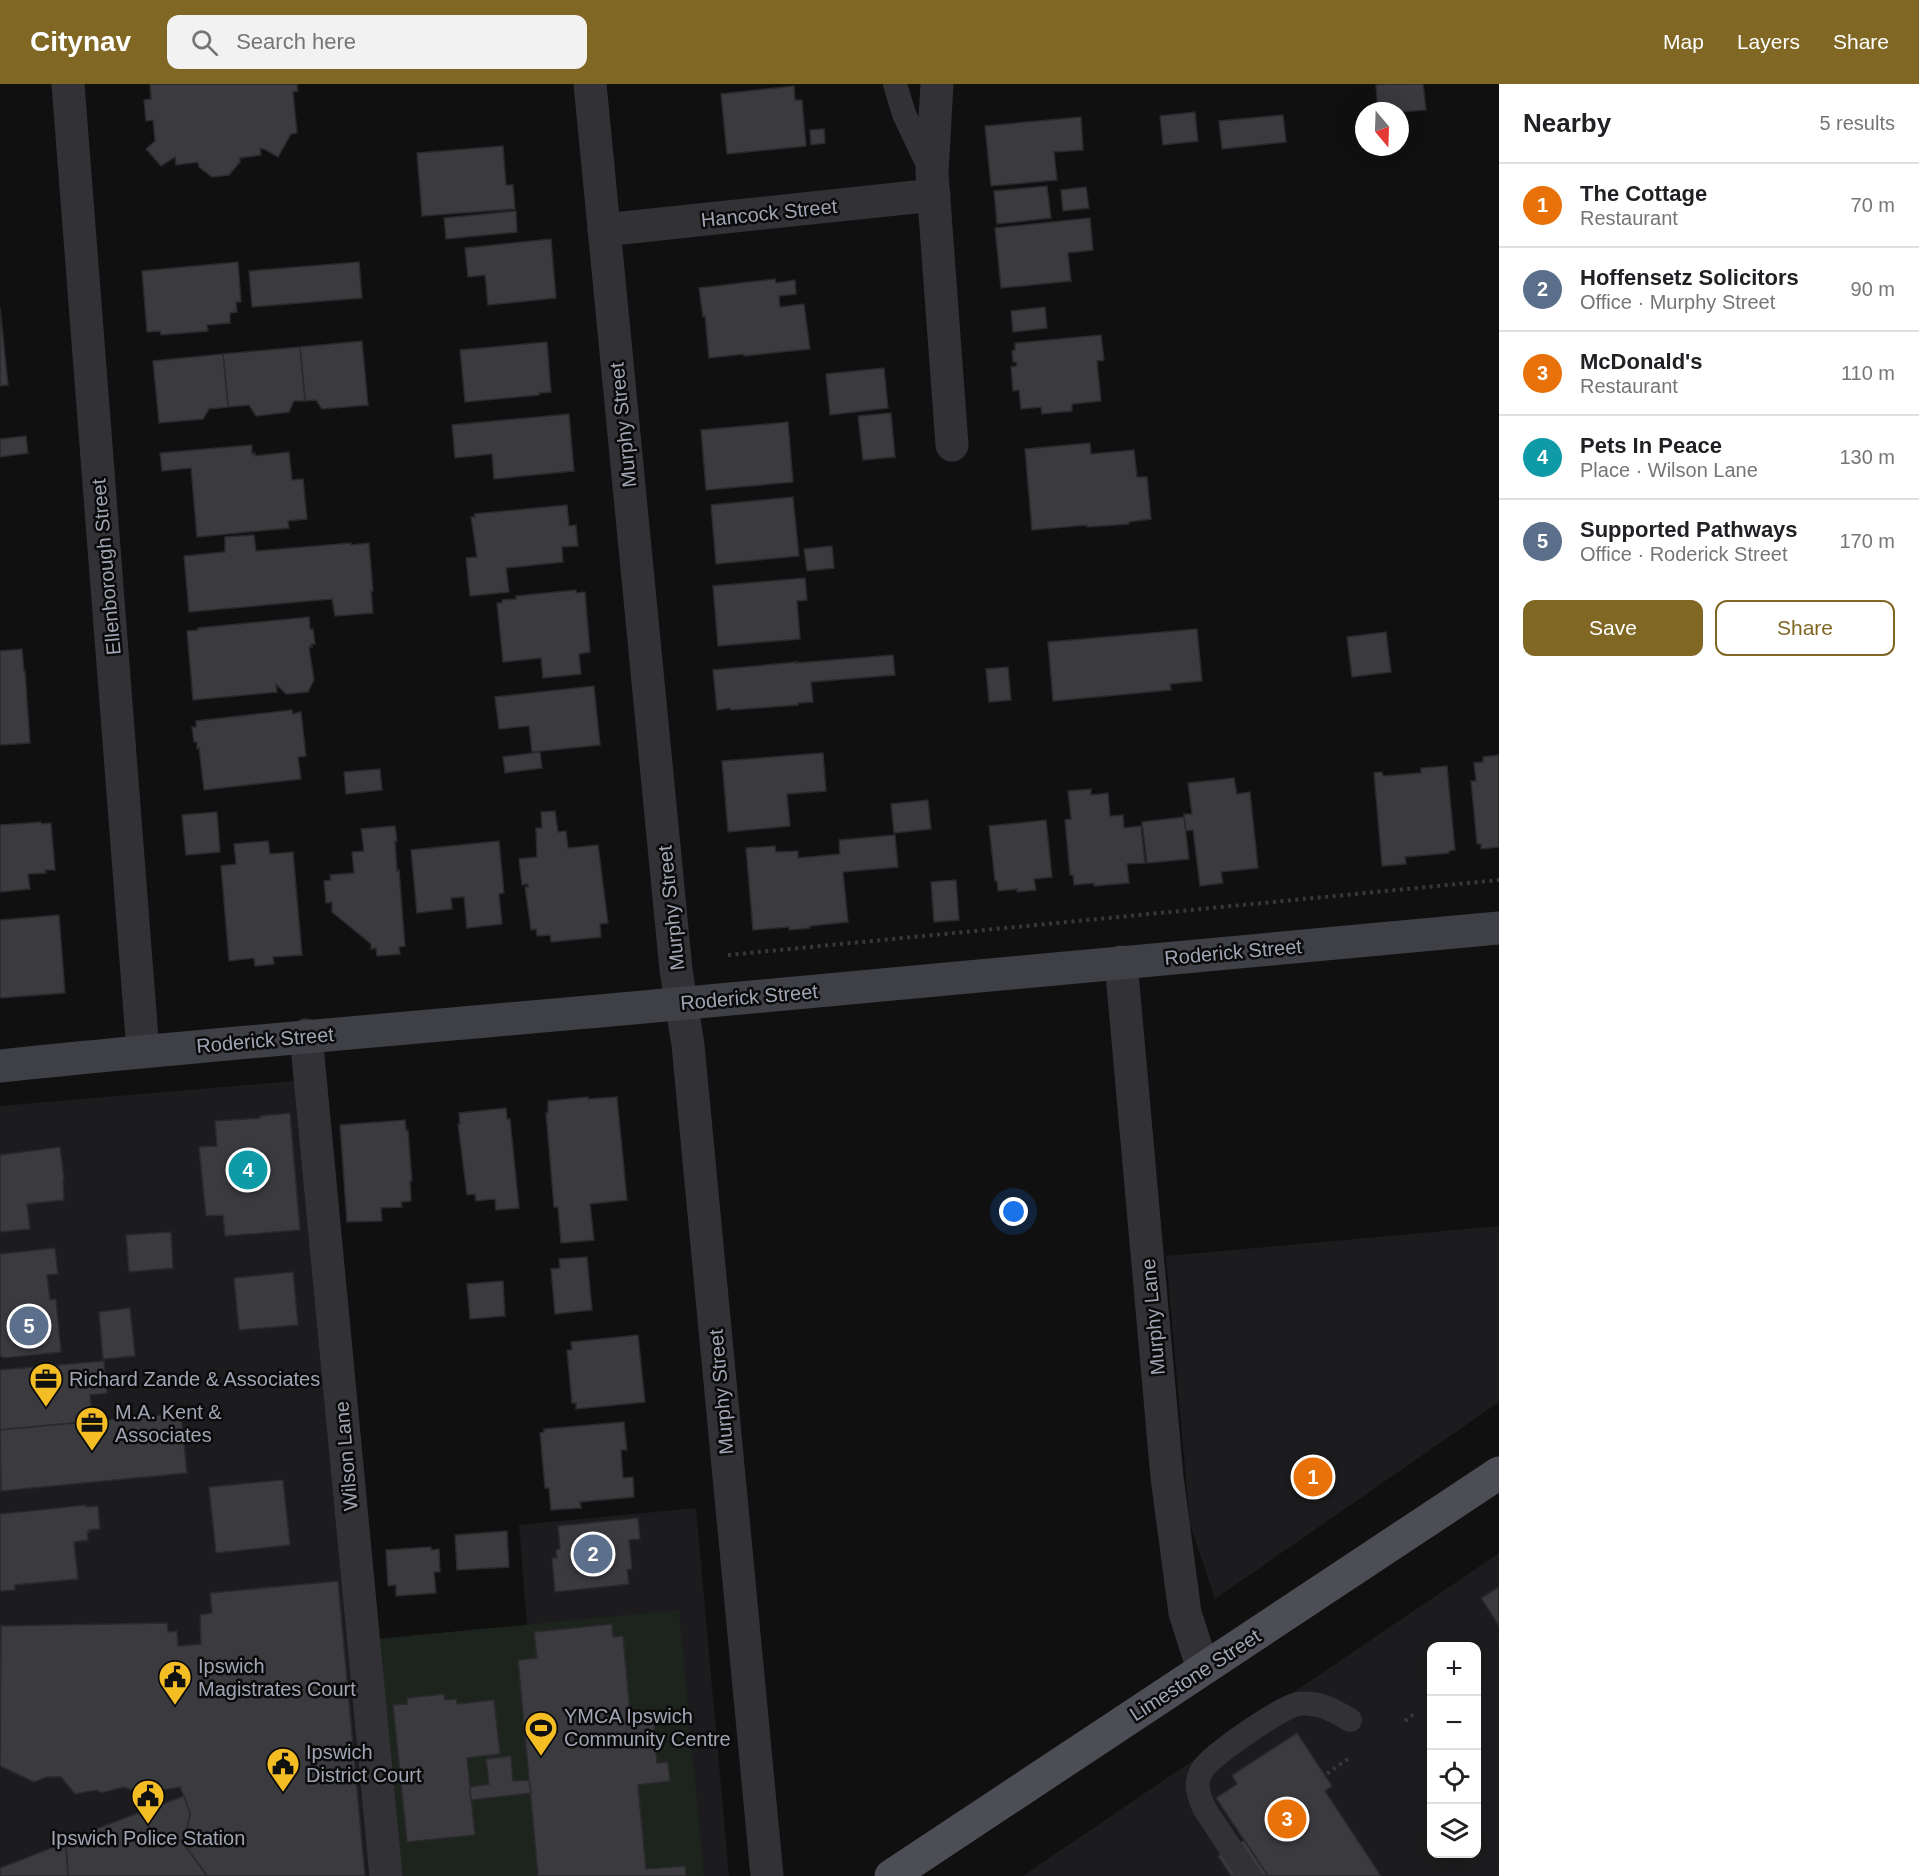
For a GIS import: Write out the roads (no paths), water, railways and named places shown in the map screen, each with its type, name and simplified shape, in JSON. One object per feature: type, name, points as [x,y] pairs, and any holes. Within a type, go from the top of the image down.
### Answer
[{"type":"main road","name":"Limestone Street","points":[[891,1876],[1499,1473]]},
{"type":"street","name":"Ellenborough Street","points":[[68,84],[143,1051]]},
{"type":"street","name":"Murphy Street","points":[[590,84],[676,969],[688,1045],[767,1876]]},
{"type":"street","points":[[937,84],[933,184],[952,446]]},
{"type":"street","name":"Hancock Street","points":[[604,230],[933,184]]},
{"type":"street","name":"Roderick Street","points":[[0,1066],[306,1035],[681,1004],[1499,928]]},
{"type":"street","name":"Murphy Lane","points":[[1121,962],[1167,1478],[1185,1613],[1203,1669]]},
{"type":"street","name":"Wilson Lane","points":[[306,1035],[386,1876]]},
{"type":"lane","points":[[895,84],[904,114],[933,184]]},
{"type":"lane","points":[[1249,1876],[1202,1802],[1197,1784],[1202,1769],[1212,1758],[1296,1704],[1316,1704],[1330,1708],[1350,1720]]},
{"type":"place","name":"Pets In Peace","points":[[248,1170]]},
{"type":"place","name":"Supported Pathways","points":[[29,1326]]},
{"type":"place","name":"Richard Zande & Associates","points":[[46,1408]]},
{"type":"place","name":"M.A. Kent & Associates","points":[[92,1452]]},
{"type":"place","name":"The Cottage","points":[[1313,1477]]},
{"type":"place","name":"Hoffensetz Solicitors","points":[[593,1554]]},
{"type":"place","name":"Ipswich Magistrates Court","points":[[175,1706]]},
{"type":"place","name":"YMCA Ipswich Community Centre","points":[[541,1757]]},
{"type":"place","name":"Ipswich District Court","points":[[283,1793]]},
{"type":"place","name":"McDonald's","points":[[1287,1819]]},
{"type":"place","name":"Ipswich Police Station","points":[[148,1825]]}]
